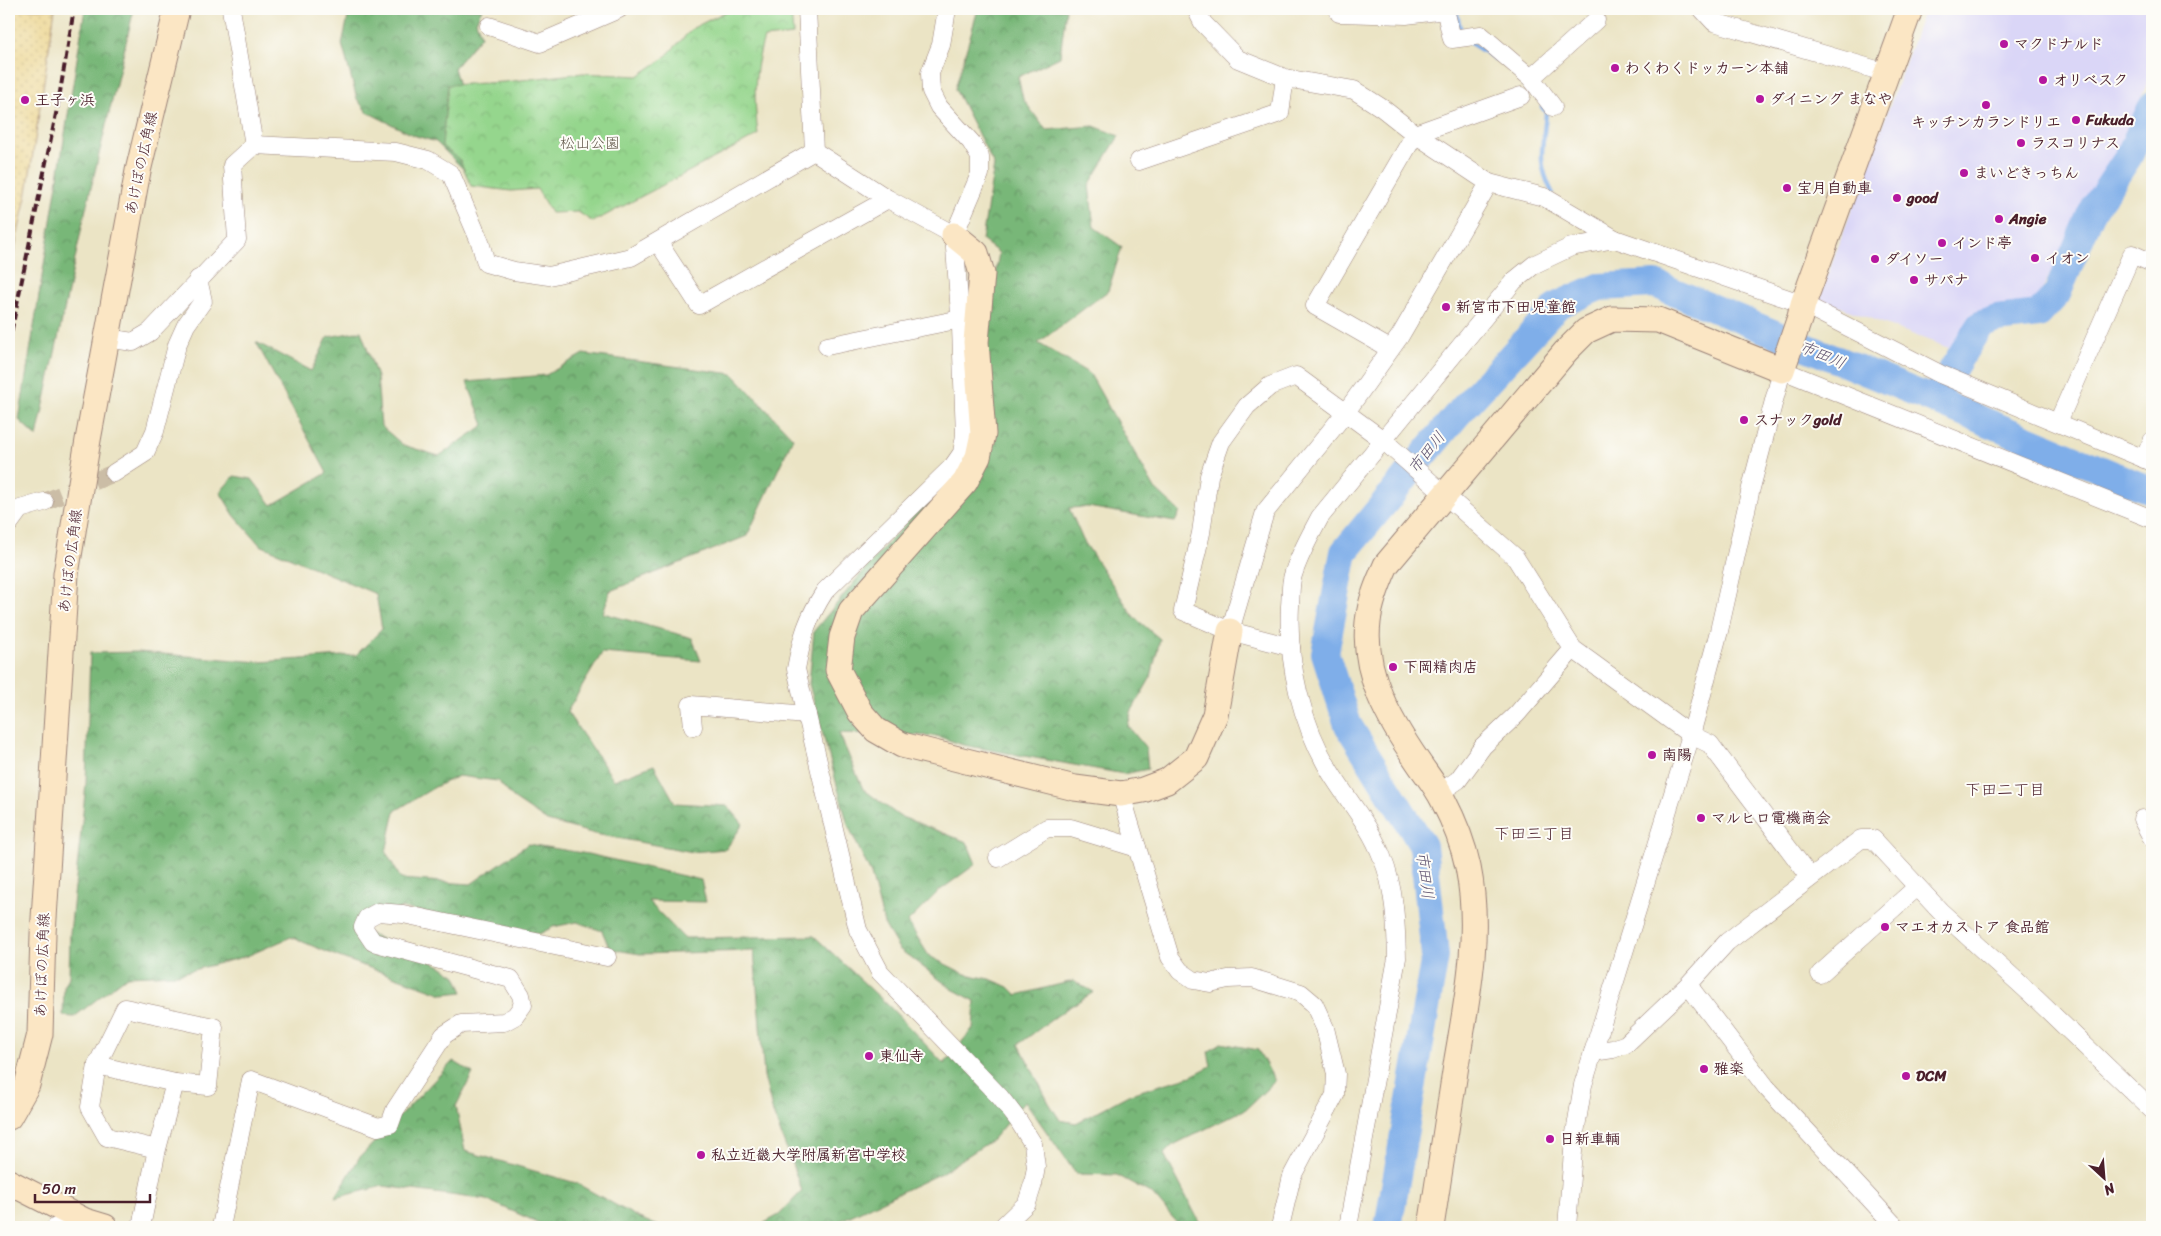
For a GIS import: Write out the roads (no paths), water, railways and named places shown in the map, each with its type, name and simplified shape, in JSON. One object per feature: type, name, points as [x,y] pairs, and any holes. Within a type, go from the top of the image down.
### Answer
[{"type":"street","name":"あけぼの広角線","points":[[9,1116],[27,1085],[40,1034],[43,934],[66,574],[138,171],[177,9]]},
{"type":"street","points":[[231,9],[254,145]]},
{"type":"street","points":[[490,26],[540,43],[619,9]]},
{"type":"street","points":[[808,9],[814,151]]},
{"type":"street","points":[[947,9],[941,45],[930,73],[931,91],[939,108],[972,142],[980,157],[980,174],[954,235],[961,319],[965,436],[962,453],[953,466],[825,591],[811,614],[802,638],[796,669],[858,930],[867,950],[880,972],[1000,1097],[1018,1120],[1033,1144],[1036,1167],[1034,1184],[1027,1203],[1002,1227]]},
{"type":"street","points":[[1196,9],[1203,23],[1238,59],[1285,78],[1354,90],[1415,134],[1489,183],[1544,197],[1615,239],[1801,310],[1948,377],[2148,461],[2152,441]]},
{"type":"street","points":[[1339,9],[1339,13],[1406,15],[1445,9],[1452,39],[1482,34],[1531,78],[1553,107]]},
{"type":"street","points":[[1702,9],[1714,22],[1887,72]]},
{"type":"street","points":[[1567,1227],[1574,1139],[1583,1085],[1690,735],[1719,631],[1751,488],[1782,370],[1801,310],[1910,9]]},
{"type":"street","points":[[1531,78],[1596,20]]},
{"type":"street","points":[[1139,161],[1280,112],[1285,78]]},
{"type":"street","points":[[1390,349],[1316,306],[1415,134],[1521,96]]},
{"type":"street","points":[[107,338],[133,342],[150,332],[198,279],[237,240],[232,165],[254,145],[396,152],[428,160],[451,174],[480,242],[486,263],[514,271],[549,276],[631,257],[814,151]]},
{"type":"street","points":[[814,151],[888,198],[954,235],[976,254],[982,274],[976,342],[983,434],[978,457],[965,482],[851,611],[842,637],[838,670],[865,718],[876,730],[902,745],[1075,788],[1121,794],[1143,790],[1167,780],[1196,758],[1215,715],[1230,631],[1265,512],[1346,412],[1390,349],[1489,183]]},
{"type":"street","points":[[658,242],[698,305],[888,198]]},
{"type":"street","points":[[1348,1227],[1396,958],[1393,898],[1382,857],[1371,834],[1330,773],[1302,709],[1293,669],[1289,626],[1292,577],[1303,549],[1320,517],[1514,281],[1535,264],[1571,247],[1615,239]]},
{"type":"street","points":[[2058,422],[2132,254],[2152,263]]},
{"type":"street","points":[[114,472],[145,453],[177,345],[186,325],[203,301],[198,279]]},
{"type":"street","points":[[827,346],[961,319]]},
{"type":"street","points":[[1431,1227],[1473,957],[1473,918],[1468,867],[1459,833],[1439,793],[1382,704],[1372,671],[1367,622],[1375,589],[1386,565],[1566,351],[1586,331],[1612,319],[1658,320],[2152,520]]},
{"type":"street","points":[[1291,647],[1230,631],[1183,610],[1201,533],[1209,476],[1221,442],[1247,406],[1270,386],[1296,376],[1382,440],[1515,557],[1573,650],[1690,735],[1710,744],[1810,877]]},
{"type":"street","points":[[9,524],[20,509],[44,502]]},
{"type":"street","points":[[1439,793],[1458,780],[1483,746],[1517,714],[1573,650]]},
{"type":"street","points":[[693,727],[691,705],[807,715]]},
{"type":"street","points":[[1121,794],[1170,957],[1180,971],[1193,980],[1210,983],[1228,979],[1252,978],[1300,992],[1314,1004],[1325,1028],[1336,1074],[1335,1095],[1292,1176],[1280,1227]]},
{"type":"street","points":[[2142,819],[2152,838]]},
{"type":"street","points":[[998,858],[1047,828],[1071,828],[1137,848]]},
{"type":"street","points":[[1593,1052],[1613,1049],[1626,1044],[1688,984],[1727,942],[1861,839],[1873,839],[1916,888],[2030,993],[2152,1110]]},
{"type":"street","points":[[1820,974],[1916,888]]},
{"type":"street","points":[[221,1227],[251,1080],[378,1127],[390,1124],[395,1110],[444,1035],[461,1024],[504,1022],[515,1016],[523,1005],[521,995],[511,979],[372,942],[363,926],[366,918],[378,912],[403,914],[607,957]]},
{"type":"street","points":[[1688,984],[1766,1087],[1896,1227]]},
{"type":"street","points":[[97,1065],[176,1083],[208,1086],[214,1027],[125,1008],[97,1065],[90,1107],[107,1137],[157,1149]]},
{"type":"street","points":[[141,1227],[157,1149],[176,1083]]},
{"type":"street","points":[[9,1182],[95,1224]]},
{"type":"street","points":[[56,1227],[95,1224]]},
{"type":"waterway","points":[[1456,9],[1460,28],[1464,33]]},
{"type":"waterway","points":[[1469,42],[1496,59]]},
{"type":"waterway","points":[[1934,399],[1980,325],[1997,319],[2039,314],[2057,294],[2091,213],[2129,156],[2152,106]]},
{"type":"waterway","points":[[1542,107],[1546,112],[1542,161],[1552,192]]},
{"type":"waterway","name":"市田川","points":[[1388,1227],[1435,956],[1423,846],[1348,725],[1325,653],[1344,552],[1456,416],[1558,305],[1599,287],[1655,284],[2152,491]]},
{"type":"tunnel","points":[[44,502],[114,473]]},
{"type":"railway","points":[[9,343],[58,104],[74,9]]},
{"type":"place","name":"マクドナルド","points":[[2004,44]]},
{"type":"place","name":"わくわくドッカーン本舗","points":[[1615,68]]},
{"type":"place","name":"オリベスク","points":[[2043,80]]},
{"type":"place","name":"ダイニング まなや","points":[[1760,99]]},
{"type":"place","name":"王子ヶ浜","points":[[25,100]]},
{"type":"place","name":"キッチンカランドリエ","points":[[1986,105]]},
{"type":"place","name":"Fukuda","points":[[2076,120]]},
{"type":"place","name":"ラスコリナス","points":[[2021,143]]},
{"type":"place","name":"まいどきっちん","points":[[1964,173]]},
{"type":"place","name":"宝月自動車","points":[[1787,188]]},
{"type":"place","name":"good","points":[[1897,198]]},
{"type":"place","name":"Angie","points":[[1999,219]]},
{"type":"place","name":"インド亭","points":[[1942,243]]},
{"type":"place","name":"イオン","points":[[2035,258]]},
{"type":"place","name":"ダイソー","points":[[1875,259]]},
{"type":"place","name":"サパナ","points":[[1914,280]]},
{"type":"place","name":"新宮市下田児童館","points":[[1446,307]]},
{"type":"place","name":"スナックgold","points":[[1744,420]]},
{"type":"place","name":"下岡精肉店","points":[[1393,667]]},
{"type":"place","name":"南陽","points":[[1652,755]]},
{"type":"place","name":"マルヒロ電機商会","points":[[1701,818]]},
{"type":"place","name":"マエオカストア 食品館","points":[[1885,927]]},
{"type":"place","name":"東仙寺","points":[[869,1056]]},
{"type":"place","name":"雅楽","points":[[1704,1069]]},
{"type":"place","name":"DCM","points":[[1906,1076]]},
{"type":"place","name":"日新車輌","points":[[1550,1139]]},
{"type":"place","name":"私立近畿大学附属新宮中学校","points":[[701,1155]]},
{"type":"district","name":"下田二丁目","points":[[2005,789]]},
{"type":"district","name":"下田三丁目","points":[[1534,833]]},
{"type":"park label","name":"松山公園","points":[[590,143]]}]
